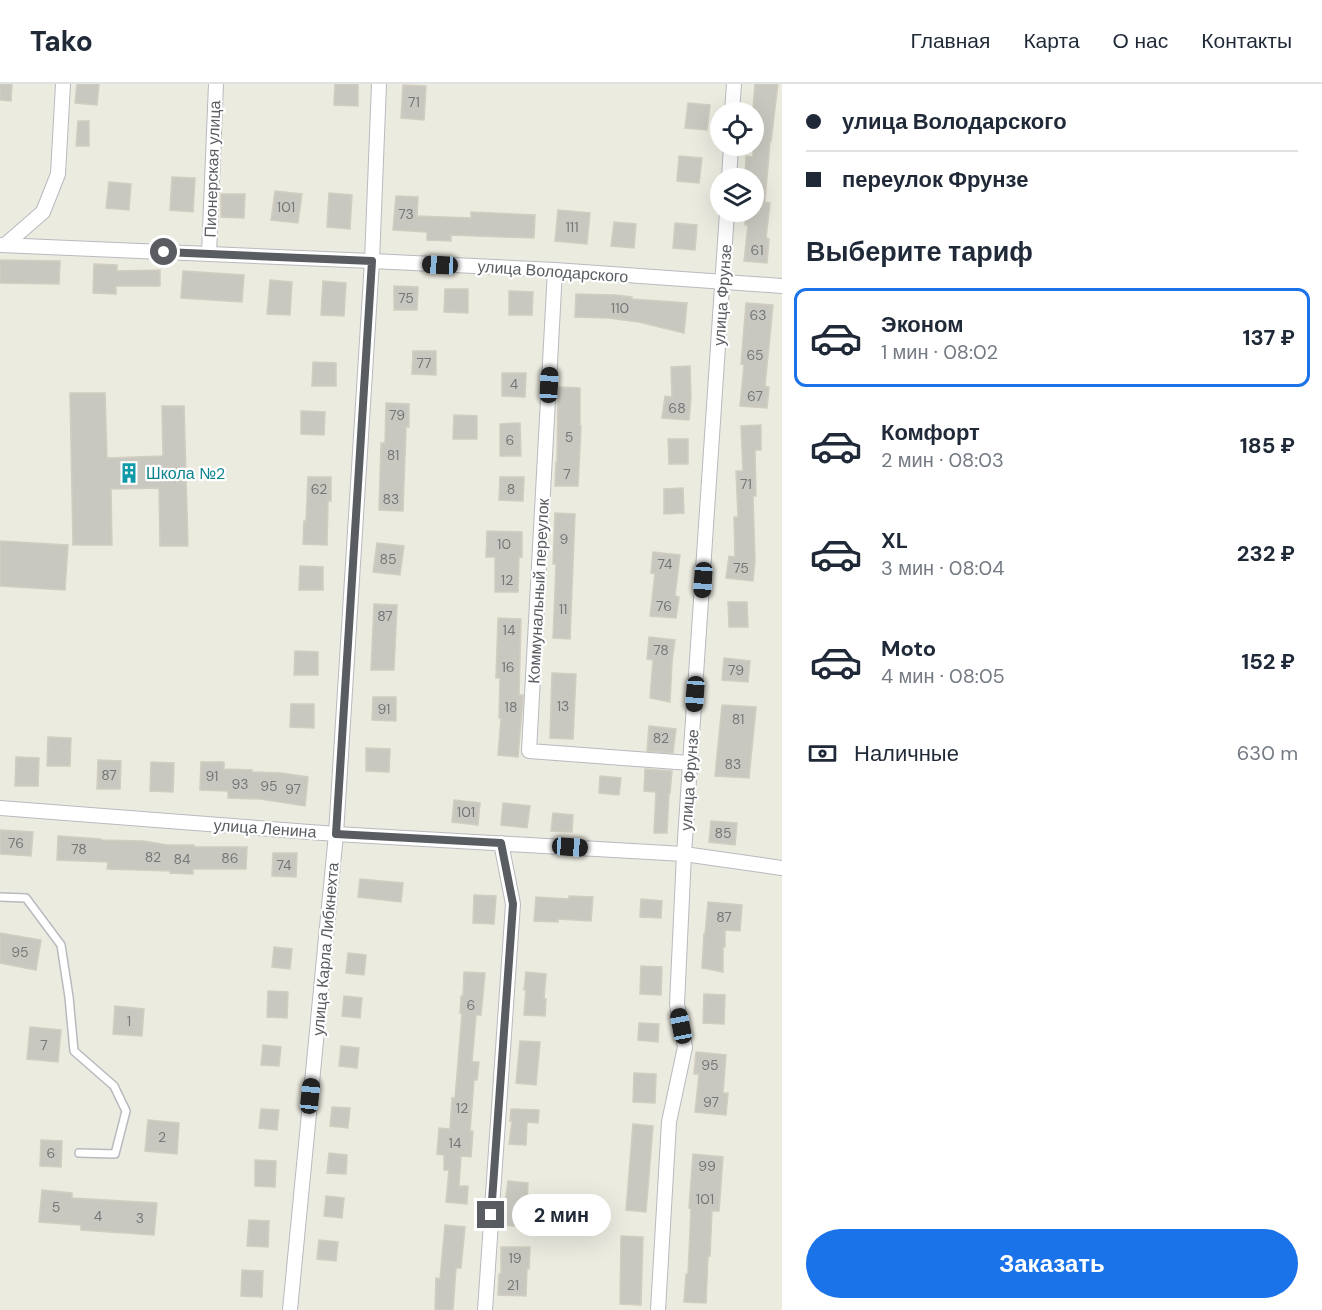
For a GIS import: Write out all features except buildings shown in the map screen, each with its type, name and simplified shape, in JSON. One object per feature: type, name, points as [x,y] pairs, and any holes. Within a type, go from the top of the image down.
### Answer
[{"type":"street","points":[[3,245],[43,212],[58,174],[63,84]]},
{"type":"street","name":"Пионерская улица","points":[[209,254],[216,84]]},
{"type":"street","name":"улица Карла Либкнехта","points":[[290,1310],[336,834],[372,261],[379,84]]},
{"type":"street","points":[[733,102],[734,84]]},
{"type":"street","name":"улица Фрунзе","points":[[658,1310],[669,1122],[685,1047],[677,1004],[684,854],[726,222]]},
{"type":"street","name":"улица Володарского","points":[[3,245],[555,270],[782,286]]},
{"type":"street","name":"Коммунальный переулок","points":[[555,270],[529,751],[690,763]]},
{"type":"street","name":"улица Ленина","points":[[0,808],[336,834],[684,854],[782,868]]},
{"type":"street","points":[[485,1310],[513,904],[501,843]]},
{"type":"lane","points":[[0,897],[26,898],[61,945],[74,1051],[114,1086],[126,1111],[115,1154],[78,1153]]},
{"type":"place","name":"Школа №2","points":[[129,473]]},
{"type":"route","points":[[164,252],[372,261],[336,834],[501,843],[513,904],[491,1215]]}]
